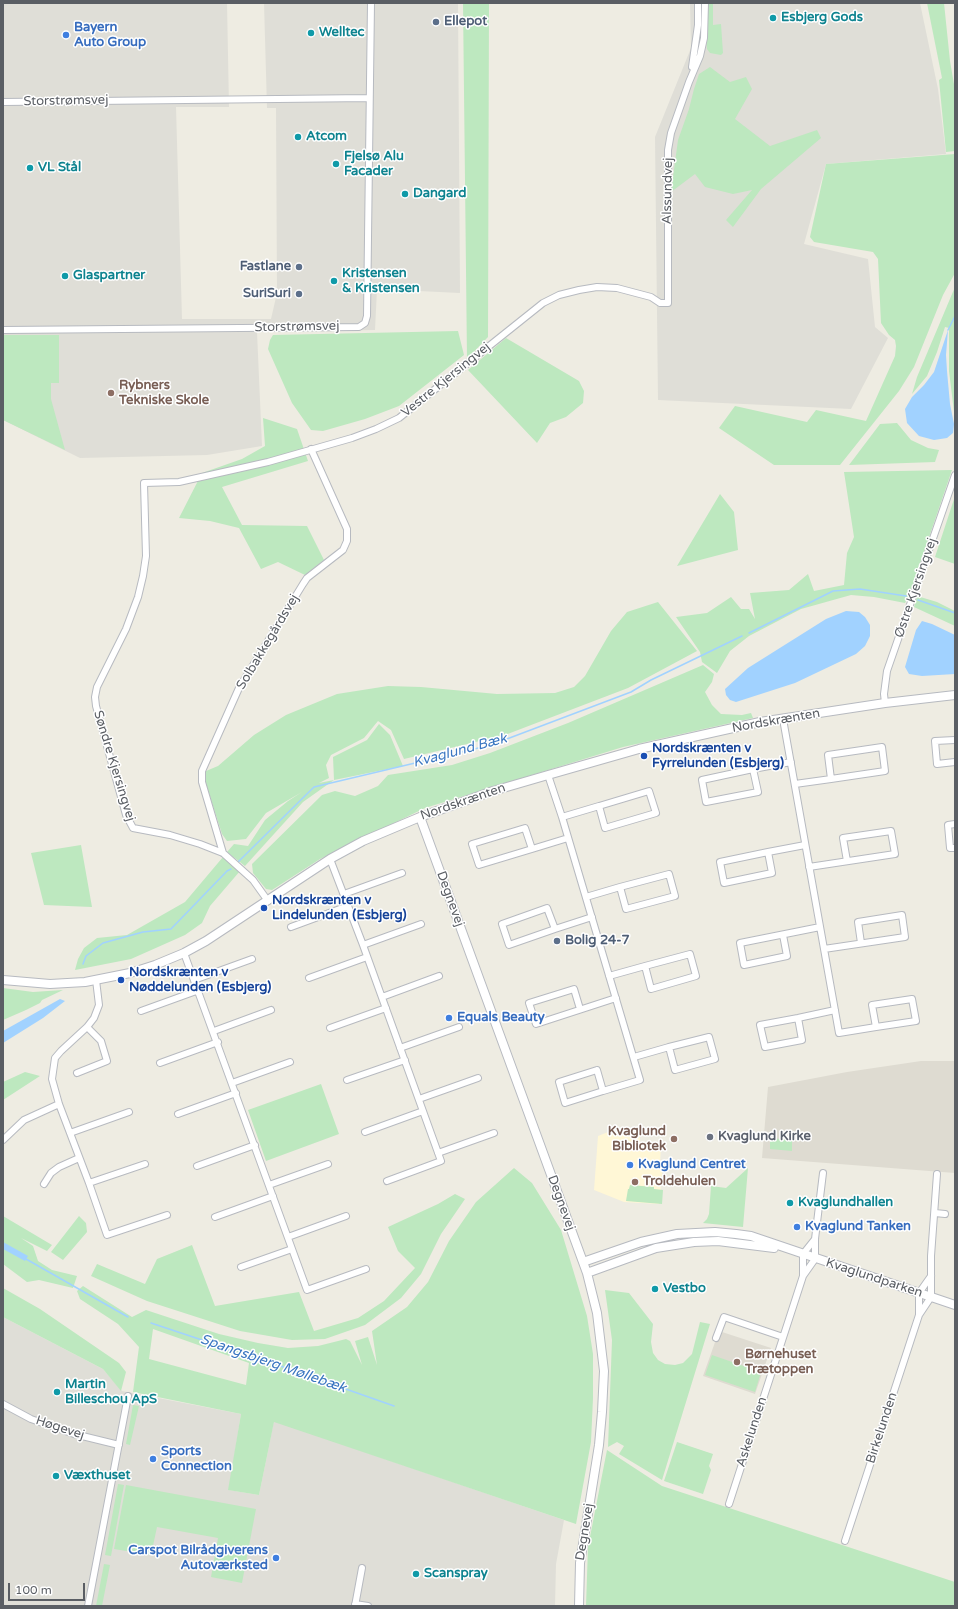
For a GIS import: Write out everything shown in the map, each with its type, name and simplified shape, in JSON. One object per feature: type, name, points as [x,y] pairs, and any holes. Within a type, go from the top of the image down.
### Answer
[{"type":"street","name":"Storstrømsvej","points":[[3,330],[359,327],[365,323],[367,316],[371,3]]},
{"type":"street","name":"Alssundvej","points":[[689,82],[698,33],[698,3]]},
{"type":"street","name":"Alssundvej","points":[[668,302],[668,150],[689,82],[700,56],[704,38],[705,3]]},
{"type":"street","name":"Storstrømsvej","points":[[3,102],[369,98]]},
{"type":"street","name":"Vestre Kjersingvej","points":[[144,483],[179,482],[268,462],[352,438],[376,429],[399,418],[526,316],[543,303],[559,295],[597,287],[617,288],[651,297],[660,303],[668,302]]},
{"type":"street","name":"Solbakkegårdsvej","points":[[223,853],[202,782],[202,771],[239,688],[303,584],[307,578],[343,550],[347,542],[347,529],[311,449]]},
{"type":"street","name":"Østre Kjersingvej","points":[[885,703],[884,694],[888,671],[955,475]]},
{"type":"street","name":"Søndre Kjersingvej","points":[[144,483],[146,556],[144,576],[126,629],[97,687],[95,697],[96,706],[126,815],[133,828],[170,835],[223,853],[253,880],[268,901]]},
{"type":"street","name":"Nordskrænten","points":[[3,980],[50,984],[96,980],[130,973],[155,965],[184,953],[211,938],[330,859],[373,836],[420,817],[548,774],[639,749],[760,722],[885,703],[955,696]]},
{"type":"street","points":[[783,719],[839,1033],[916,1021],[912,999],[872,1005],[876,1027]]},
{"type":"street","points":[[955,740],[935,741],[937,764],[955,762]]},
{"type":"street","points":[[795,784],[831,779],[885,771],[882,747],[828,755],[831,779]]},
{"type":"street","points":[[753,769],[758,792],[706,802],[702,780],[753,769],[791,762]]},
{"type":"street","points":[[548,774],[610,976],[640,1080],[603,1092],[565,1103],[559,1082],[597,1070],[603,1092]]},
{"type":"street","points":[[562,817],[599,806],[650,791],[656,813],[605,828],[599,806]]},
{"type":"street","name":"Degnevej","points":[[420,817],[587,1273],[597,1314],[604,1371],[602,1412],[599,1446],[580,1564],[578,1606]]},
{"type":"street","points":[[955,824],[948,825],[950,848],[955,848]]},
{"type":"street","points":[[532,849],[526,828],[472,844],[478,865],[532,849],[568,838]]},
{"type":"street","points":[[809,867],[895,854],[891,831],[843,838],[847,861]]},
{"type":"street","points":[[768,852],[772,873],[724,883],[720,862],[768,852],[805,845]]},
{"type":"street","points":[[330,859],[363,945],[441,1161],[387,1181]]},
{"type":"street","points":[[344,894],[402,873]]},
{"type":"street","points":[[586,897],[620,887],[669,874],[675,896],[626,909],[620,887]]},
{"type":"street","points":[[291,927],[348,906]]},
{"type":"street","points":[[555,929],[547,908],[502,924],[509,945],[592,917]]},
{"type":"street","points":[[824,949],[905,937],[902,915],[858,922],[861,943]]},
{"type":"street","points":[[363,945],[421,924]]},
{"type":"street","points":[[783,935],[788,956],[744,965],[740,943],[820,927]]},
{"type":"street","points":[[184,953],[214,1031],[307,1290],[366,1269]]},
{"type":"street","points":[[610,976],[645,966],[690,954],[696,976],[651,989],[645,966]]},
{"type":"street","points":[[309,978],[367,957]]},
{"type":"street","points":[[194,980],[252,959]]},
{"type":"street","points":[[382,997],[439,976]]},
{"type":"street","points":[[96,980],[99,1005],[94,1018],[87,1027],[55,1058],[52,1079],[59,1104],[107,1235],[167,1216]]},
{"type":"street","points":[[580,1009],[574,989],[529,1003],[536,1024],[616,998]]},
{"type":"street","points":[[141,1011],[198,990]]},
{"type":"street","points":[[330,1028],[386,1008]]},
{"type":"street","points":[[214,1031],[271,1010]]},
{"type":"street","points":[[798,1018],[802,1040],[764,1047],[760,1025],[835,1010]]},
{"type":"street","points":[[400,1048],[459,1026]]},
{"type":"street","points":[[77,1073],[107,1061],[101,1041],[87,1027]]},
{"type":"street","points":[[634,1057],[709,1037],[715,1059],[676,1070],[670,1048]]},
{"type":"street","points":[[160,1062],[218,1042]]},
{"type":"street","points":[[347,1080],[405,1060]]},
{"type":"street","points":[[232,1083],[290,1062]]},
{"type":"street","points":[[419,1099],[478,1078]]},
{"type":"street","points":[[178,1114],[236,1093]]},
{"type":"street","points":[[3,1140],[24,1120],[59,1104]]},
{"type":"street","points":[[365,1132],[423,1111]]},
{"type":"street","points":[[70,1133],[129,1112]]},
{"type":"street","points":[[438,1153],[494,1133]]},
{"type":"street","points":[[197,1166],[255,1145]]},
{"type":"street","points":[[44,1184],[51,1173],[58,1166],[79,1158]]},
{"type":"street","points":[[89,1183],[145,1164]]},
{"type":"street","points":[[269,1185],[328,1164]]},
{"type":"street","points":[[815,1258],[814,1238],[823,1173]]},
{"type":"street","points":[[931,1297],[931,1256],[937,1174]]},
{"type":"street","points":[[215,1217],[273,1196]]},
{"type":"street","points":[[935,1213],[946,1214]]},
{"type":"street","points":[[288,1237],[346,1216]]},
{"type":"street","name":"Kvaglundparken","points":[[583,1262],[641,1242],[686,1233],[715,1232],[743,1235],[955,1304]]},
{"type":"street","points":[[798,1252],[814,1238]]},
{"type":"street","name":"Kvaglundparken","points":[[587,1273],[656,1248],[694,1242],[718,1241],[739,1243],[798,1252]]},
{"type":"street","points":[[241,1267],[292,1249]]},
{"type":"street","name":"Askelunden","points":[[798,1252],[803,1276]]},
{"type":"street","name":"Askelunden","points":[[729,1504],[803,1276],[815,1258]]},
{"type":"street","points":[[919,1293],[931,1276]]},
{"type":"street","name":"Birkelunden","points":[[919,1293],[919,1315]]},
{"type":"street","name":"Birkelunden","points":[[845,1542],[919,1315],[931,1297]]},
{"type":"street","points":[[716,1338],[724,1317],[783,1337]]},
{"type":"street","points":[[88,1606],[128,1396]]},
{"type":"street","name":"Høgevej","points":[[3,1404],[31,1419],[74,1434],[119,1444]]},
{"type":"street","points":[[362,1568],[355,1605],[368,1606]]},
{"type":"shaded area","points":[[3,3],[227,3],[229,107],[176,107],[182,319],[271,319],[277,293],[276,108],[267,108],[264,3],[458,3],[460,293],[377,289],[375,330],[257,332],[262,446],[207,455],[80,458],[3,420]]},
{"type":"shaded area","points":[[690,3],[920,3],[938,89],[946,154],[826,164],[804,244],[868,259],[875,327],[888,338],[851,409],[658,400],[655,137],[691,48]]},
{"type":"shaded area","points":[[921,1061],[955,1061],[955,1173],[762,1158],[768,1087],[847,1072]]},
{"type":"shaded area","points":[[608,1132],[640,1135],[640,1144],[661,1146],[660,1164],[663,1164],[659,1204],[624,1202],[594,1190],[598,1136]]},
{"type":"shaded area","points":[[3,1317],[103,1369],[122,1391],[241,1414],[229,1490],[259,1495],[274,1421],[564,1520],[556,1564],[555,1606],[3,1606]]},
{"type":"shaded area","name":"Børnehuset Trætoppen","points":[[719,1331],[771,1348],[755,1394],[703,1376]]},
{"type":"green space","points":[[463,3],[489,3],[488,337],[467,359]]},
{"type":"green space","points":[[708,3],[713,3],[713,25],[721,24],[723,53],[721,55],[710,53],[707,49]]},
{"type":"green space","points":[[927,3],[944,3],[950,61],[955,90],[955,151],[946,152],[939,80],[942,78]]},
{"type":"green space","points":[[710,67],[730,82],[746,77],[752,89],[735,119],[770,146],[817,130],[821,138],[761,189],[733,227],[726,220],[752,190],[733,194],[705,187],[695,174],[671,192],[678,140],[699,74]]},
{"type":"green space","points":[[955,154],[955,273],[943,295],[914,367],[899,391],[840,465],[774,465],[719,428],[735,406],[807,422],[816,410],[866,421],[895,356],[896,346],[895,340],[889,335],[881,323],[878,259],[873,252],[814,242],[810,237],[826,164]]},
{"type":"green space","points":[[955,287],[955,420],[949,371],[949,328],[945,327],[927,376],[912,394],[917,377]]},
{"type":"green space","points":[[458,331],[464,355],[399,406],[365,419],[323,431],[311,430],[292,403],[268,349],[273,335]]},
{"type":"green space","points":[[3,335],[59,335],[59,383],[51,383],[51,399],[65,450],[3,420]]},
{"type":"green space","points":[[506,338],[579,381],[584,391],[583,403],[566,417],[550,423],[537,443],[468,370]]},
{"type":"green space","points":[[263,418],[297,429],[308,461],[222,487],[242,525],[307,526],[324,560],[305,575],[278,562],[261,569],[239,528],[210,521],[179,518],[202,473],[242,459],[265,446]]},
{"type":"green space","points":[[897,423],[911,440],[928,448],[939,450],[935,462],[849,465],[880,424]]},
{"type":"green space","points":[[952,470],[910,593],[905,603],[874,597],[851,595],[801,609],[749,636],[730,651],[717,673],[702,662],[700,652],[676,617],[707,613],[731,597],[741,609],[749,609],[755,619],[750,593],[789,590],[808,574],[814,591],[844,585],[847,553],[854,537],[844,472]]},
{"type":"green space","points":[[720,494],[734,512],[738,550],[677,566]]},
{"type":"green space","points":[[955,496],[955,564],[935,557]]},
{"type":"green space","points":[[917,596],[937,602],[955,611],[955,626],[914,607]]},
{"type":"green space","points":[[658,602],[697,651],[628,688],[505,735],[404,759],[391,730],[378,721],[364,738],[331,755],[326,765],[329,778],[319,783],[334,780],[303,802],[245,866],[227,852],[234,844],[248,846],[265,820],[288,801],[302,792],[266,813],[246,839],[227,841],[222,834],[204,777],[206,771],[218,766],[254,735],[286,715],[337,694],[388,686],[421,687],[497,694],[555,693],[574,687],[585,676],[611,631],[627,612]]},
{"type":"green space","points":[[703,665],[714,674],[712,682],[705,692],[712,705],[721,714],[742,715],[751,713],[753,718],[623,747],[425,808],[320,859],[272,890],[266,889],[253,873],[252,864],[322,795],[335,791],[355,796],[378,786],[388,775],[452,765],[490,753],[568,723]]},
{"type":"green space","points":[[379,724],[390,735],[403,766],[334,780],[333,757],[367,740]]},
{"type":"green space","points":[[81,845],[92,907],[44,905],[31,853]]},
{"type":"green space","points":[[223,857],[240,871],[210,906],[202,923],[185,935],[131,959],[75,970],[78,959],[84,948],[97,938],[127,935],[185,902]]},
{"type":"green space","points":[[3,988],[33,992],[63,990],[26,1010],[3,1020]]},
{"type":"green space","points":[[25,1072],[40,1076],[3,1100],[3,1082]]},
{"type":"green space","points":[[321,1084],[339,1134],[266,1161],[248,1110]]},
{"type":"green space","points":[[770,1138],[792,1140],[792,1151],[770,1149]]},
{"type":"green space","points":[[514,1168],[532,1183],[561,1230],[587,1316],[593,1354],[591,1442],[576,1524],[274,1422],[259,1495],[228,1490],[241,1414],[133,1392],[139,1347],[118,1324],[80,1299],[77,1291],[83,1286],[132,1317],[146,1310],[219,1334],[258,1343],[288,1348],[318,1346],[346,1339],[350,1341],[362,1365],[355,1341],[368,1337],[377,1365],[372,1331],[407,1307],[428,1282],[449,1241],[476,1202]],"holes":[[[153,1329],[249,1363],[246,1385],[149,1359]]]},
{"type":"green space","points":[[748,1168],[743,1227],[703,1223],[709,1214],[711,1186],[726,1188]]},
{"type":"green space","points":[[630,1185],[654,1187],[654,1189],[663,1190],[662,1204],[626,1201]]},
{"type":"green space","points":[[455,1194],[465,1199],[441,1234],[421,1274],[401,1298],[365,1325],[325,1339],[292,1340],[240,1331],[147,1301],[91,1276],[97,1264],[145,1284],[157,1259],[192,1245],[215,1306],[299,1292],[314,1331],[358,1318],[384,1301],[415,1268],[398,1251],[388,1227],[438,1204]]},
{"type":"green space","points":[[3,1216],[52,1245],[47,1251],[21,1238],[33,1246],[38,1261],[52,1270],[77,1276],[73,1288],[39,1280],[27,1282],[3,1264]]},
{"type":"green space","points":[[79,1216],[86,1223],[87,1232],[63,1260],[51,1252]]},
{"type":"green space","points":[[3,1288],[40,1309],[119,1363],[126,1372],[121,1391],[103,1369],[3,1317]]},
{"type":"green space","points":[[605,1290],[629,1293],[653,1324],[651,1342],[653,1353],[658,1360],[665,1364],[675,1365],[683,1363],[692,1354],[700,1322],[710,1324],[662,1480],[619,1454],[624,1446],[617,1442],[608,1447],[612,1340]]},
{"type":"green space","points":[[712,1355],[761,1372],[755,1392],[705,1375]]},
{"type":"green space","points":[[133,1405],[139,1406],[130,1445],[126,1444]]},
{"type":"green space","points":[[677,1442],[713,1454],[709,1466],[711,1470],[703,1494],[664,1481]]},
{"type":"green space","points":[[607,1450],[662,1486],[955,1582],[955,1606],[586,1606],[588,1547]]},
{"type":"green space","points":[[118,1484],[124,1485],[111,1556],[105,1555]]},
{"type":"green space","points":[[126,1485],[256,1509],[242,1583],[211,1577],[218,1538],[157,1527],[151,1555],[114,1549]]},
{"type":"green space","points":[[104,1564],[110,1565],[102,1606],[96,1606]]},
{"type":"water","points":[[948,330],[946,355],[950,404],[954,424],[953,433],[947,438],[934,440],[919,436],[907,423],[905,409],[912,397],[934,372]]},
{"type":"water","points":[[846,611],[859,612],[865,617],[870,625],[870,636],[865,646],[856,654],[795,683],[736,702],[730,700],[726,695],[725,689],[748,668],[826,619]]},
{"type":"water","points":[[922,621],[955,635],[955,674],[922,676],[909,674],[905,667],[916,630]]},
{"type":"water","points":[[60,999],[65,1001],[43,1018],[3,1043],[3,1031]]},
{"type":"water","points":[[3,1242],[28,1256],[25,1261],[3,1249]]},
{"type":"waterway","points":[[948,330],[955,316]]},
{"type":"waterway","name":"Kvaglund Bæk","points":[[749,633],[833,591],[860,589],[906,596]]},
{"type":"waterway","name":"Kvaglund Bæk","points":[[918,600],[955,613]]},
{"type":"waterway","name":"Kvaglund Bæk","points":[[238,862],[314,787],[491,745],[631,692],[651,680],[742,636]]},
{"type":"waterway","name":"Kvaglund Bæk","points":[[83,964],[86,956],[103,943],[143,932],[171,929],[227,871],[231,869]]},
{"type":"waterway","name":"Spangsbjerg Møllebæk","points":[[26,1259],[128,1317]]},
{"type":"waterway","name":"Spangsbjerg Møllebæk","points":[[151,1323],[214,1344],[249,1358],[255,1357],[394,1406]]},
{"type":"place","name":"Esbjerg Gods","points":[[773,18]]},
{"type":"place","name":"Ellepot","points":[[436,22]]},
{"type":"place","name":"Welltec","points":[[311,33]]},
{"type":"place","name":"Bayern Auto Group","points":[[66,35]]},
{"type":"place","name":"Atcom","points":[[298,137]]},
{"type":"place","name":"Fjelsø Alu Facader","points":[[336,164]]},
{"type":"place","name":"VL Stål","points":[[30,168]]},
{"type":"place","name":"Dangard","points":[[405,194]]},
{"type":"place","name":"Fastlane","points":[[299,267]]},
{"type":"place","name":"Glaspartner","points":[[65,276]]},
{"type":"place","name":"Kristensen & Kristensen","points":[[334,281]]},
{"type":"place","name":"SuriSuri","points":[[299,294]]},
{"type":"place","name":"Rybners Tekniske Skole","points":[[111,393]]},
{"type":"place","name":"Nordskrænten v Fyrrelunden (Esbjerg)","points":[[644,756]]},
{"type":"place","name":"Nordskrænten v Lindelunden (Esbjerg)","points":[[264,908]]},
{"type":"place","name":"Bolig 24-7","points":[[557,941]]},
{"type":"place","name":"Nordskrænten v Nøddelunden (Esbjerg)","points":[[121,980]]},
{"type":"place","name":"Equals Beauty","points":[[449,1018]]},
{"type":"place","name":"Kvaglund Kirke","points":[[710,1137]]},
{"type":"place","name":"Kvaglund Bibliotek","points":[[674,1139]]},
{"type":"place","name":"Kvaglund Centret","points":[[630,1165]]},
{"type":"place","name":"Troldehulen","points":[[635,1182]]},
{"type":"place","name":"Kvaglundhallen","points":[[790,1203]]},
{"type":"place","name":"Kvaglund Tanken","points":[[797,1227]]},
{"type":"place","name":"Vestbo","points":[[655,1289]]},
{"type":"place","name":"Børnehuset Trætoppen","points":[[737,1362]]},
{"type":"place","name":"Martin Billeschou ApS","points":[[57,1392]]},
{"type":"place","name":"Sports Connection","points":[[153,1459]]},
{"type":"place","name":"Væxthuset","points":[[56,1476]]},
{"type":"place","name":"Carspot Bilrådgiverens Autoværksted","points":[[276,1558]]},
{"type":"place","name":"Scanspray","points":[[416,1574]]}]
